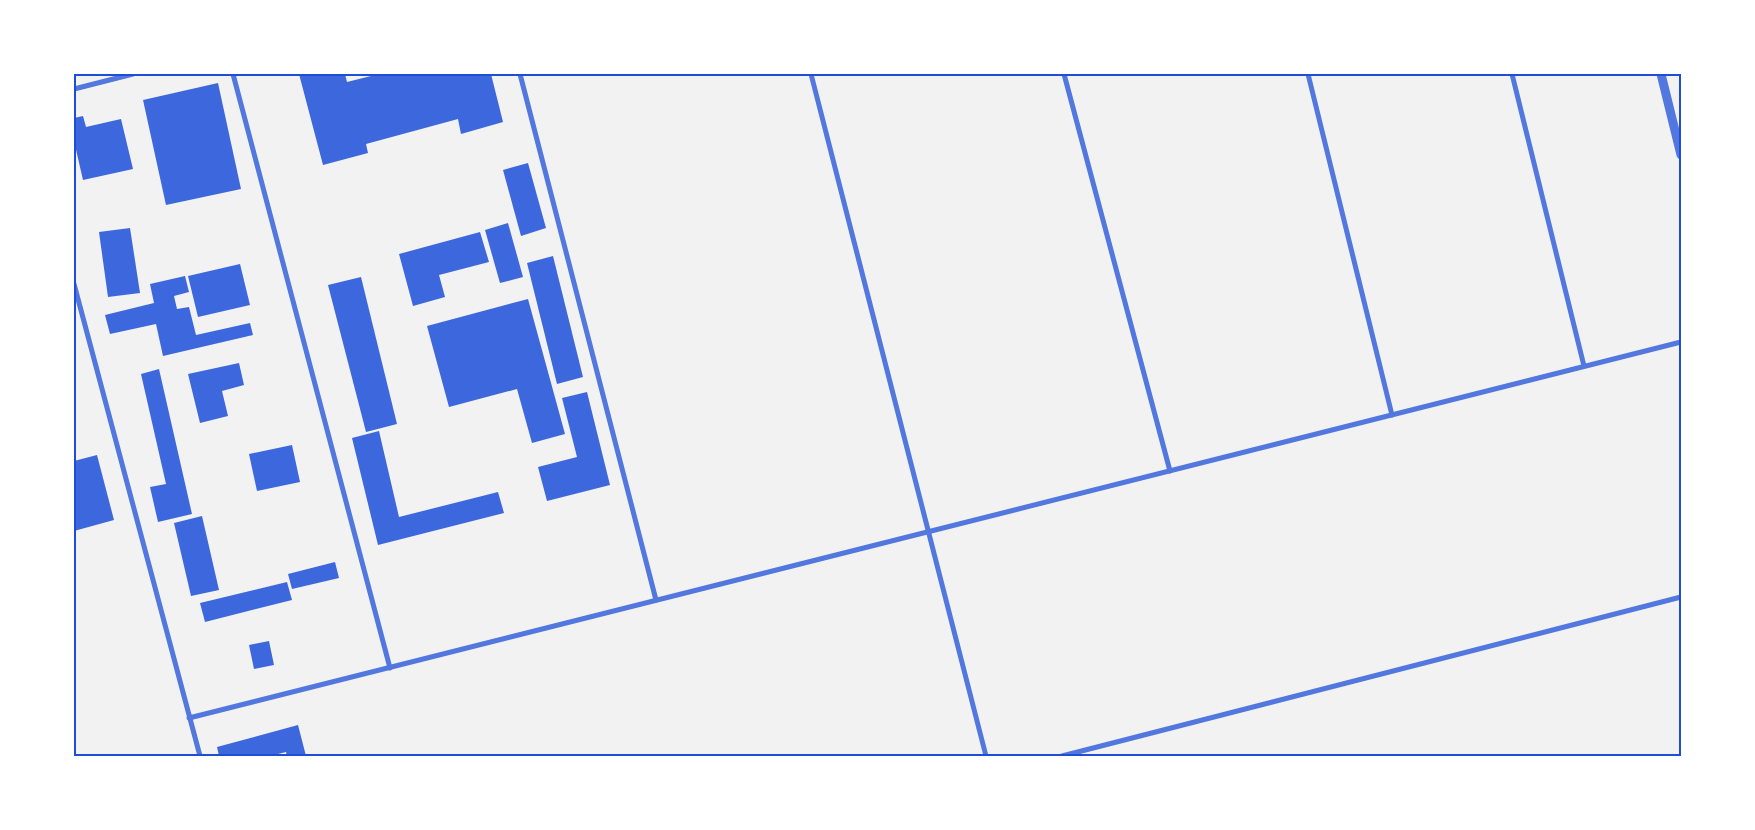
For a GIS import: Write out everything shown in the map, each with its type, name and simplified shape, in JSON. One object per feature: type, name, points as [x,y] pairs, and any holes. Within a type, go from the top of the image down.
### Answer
[{"type":"street","points":[[74,89],[133,74]]},
{"type":"street","points":[[233,74],[390,668]]},
{"type":"street","points":[[520,74],[656,600]]},
{"type":"street","points":[[811,74],[986,756]]},
{"type":"street","points":[[1064,74],[1170,471]]},
{"type":"street","points":[[1308,74],[1392,414]]},
{"type":"street","points":[[1512,74],[1584,366]]},
{"type":"street","points":[[1661,74],[1681,155]]},
{"type":"street","points":[[74,284],[200,756]]},
{"type":"street","points":[[189,718],[1681,342]]},
{"type":"street","points":[[1062,756],[1681,597]]},
{"type":"building","points":[[299,74],[345,74],[347,82],[379,74],[491,74],[503,122],[461,134],[458,119],[366,144],[368,153],[323,165]]},
{"type":"building","points":[[218,83],[241,189],[166,205],[143,100]]},
{"type":"building","points":[[83,116],[86,127],[121,119],[133,169],[83,180],[74,141],[74,118]]},
{"type":"building","points":[[528,163],[546,228],[521,236],[503,170]]},
{"type":"building","points":[[508,223],[523,277],[500,283],[485,230]]},
{"type":"building","points":[[130,228],[140,293],[108,297],[99,232]]},
{"type":"building","points":[[480,232],[489,262],[439,275],[445,297],[413,306],[399,254]]},
{"type":"building","points":[[553,256],[583,377],[557,384],[527,263]]},
{"type":"building","points":[[240,264],[250,305],[198,317],[188,276]]},
{"type":"building","points":[[185,276],[189,292],[174,296],[177,309],[189,307],[196,335],[250,323],[253,335],[163,356],[156,324],[110,334],[105,315],[154,303],[150,284]]},
{"type":"building","points":[[361,277],[397,424],[366,432],[328,285]]},
{"type":"building","points":[[528,299],[565,434],[532,443],[517,389],[449,407],[427,326]]},
{"type":"building","points":[[239,363],[244,385],[222,391],[228,416],[200,423],[188,374]]},
{"type":"building","points":[[159,369],[192,514],[158,522],[150,487],[166,484],[141,374]]},
{"type":"building","points":[[587,392],[610,485],[547,501],[538,467],[577,457],[562,398]]},
{"type":"building","points":[[379,431],[399,517],[498,492],[504,513],[378,545],[352,438]]},
{"type":"building","points":[[292,445],[300,482],[257,491],[249,454]]},
{"type":"building","points":[[97,455],[114,520],[74,531],[74,461]]},
{"type":"building","points":[[202,516],[219,590],[191,596],[174,523]]},
{"type":"building","points":[[335,562],[339,578],[292,589],[288,574]]},
{"type":"building","points":[[287,582],[292,600],[205,622],[200,603]]},
{"type":"building","points":[[269,641],[274,665],[254,669],[249,645]]},
{"type":"building","points":[[298,725],[306,756],[287,756],[286,752],[270,756],[219,756],[217,747]]}]
